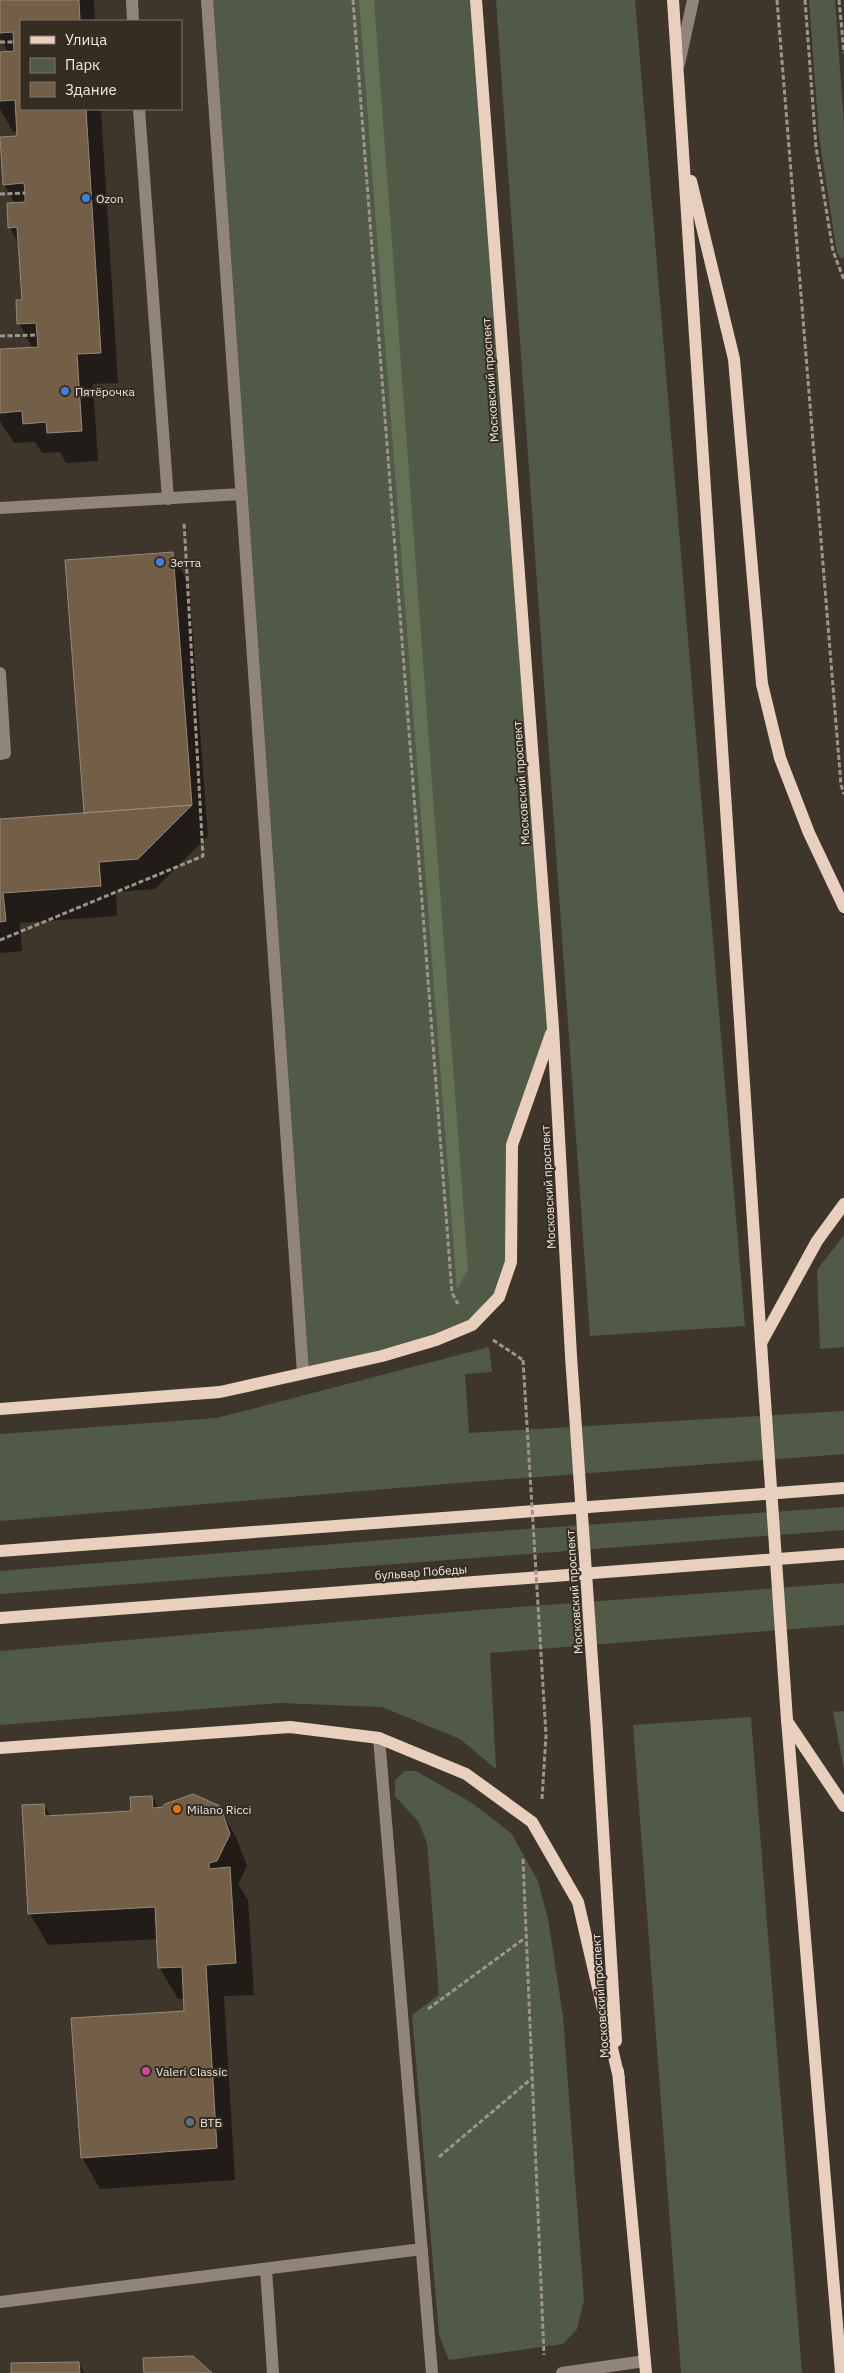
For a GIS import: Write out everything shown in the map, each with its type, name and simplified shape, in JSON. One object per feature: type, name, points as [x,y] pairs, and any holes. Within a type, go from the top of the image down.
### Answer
[{"type":"main road","name":"Московский проспект","points":[[476,0],[553,1028],[572,1356],[619,2078],[645,2367]]},
{"type":"main road","points":[[673,0],[787,1720],[841,2373]]},
{"type":"main road","points":[[682,147],[734,359],[762,684],[780,758],[810,833],[844,907]]},
{"type":"main road","points":[[0,1408],[220,1392],[382,1356],[436,1340],[472,1325],[499,1297],[511,1262],[512,1144],[553,1028]]},
{"type":"main road","points":[[761,1343],[817,1241],[844,1204]]},
{"type":"main road","points":[[0,1551],[844,1488]]},
{"type":"main road","name":"бульвар Победы","points":[[0,1618],[844,1554]]},
{"type":"main road","points":[[787,1720],[844,1806]]},
{"type":"main road","points":[[0,1748],[290,1727],[379,1738],[466,1774],[532,1822],[578,1902],[619,2078]]},
{"type":"street","points":[[132,0],[133,20]]},
{"type":"street","points":[[207,0],[303,1373]]},
{"type":"street","points":[[678,68],[693,0]]},
{"type":"street","points":[[139,110],[168,499]]},
{"type":"street","points":[[0,508],[241,494]]},
{"type":"street","points":[[0,673],[5,753],[0,754]]},
{"type":"street","points":[[379,1738],[432,2373]]},
{"type":"street","points":[[0,2302],[422,2249]]},
{"type":"street","points":[[266,2269],[273,2373]]},
{"type":"street","points":[[562,2373],[645,2367]]},
{"type":"path","points":[[353,0],[452,1293],[472,1325],[523,1360],[546,1735],[544,1795],[532,1822],[521,1864],[544,2363]]},
{"type":"path","points":[[777,0],[841,785],[844,794]]},
{"type":"path","points":[[805,0],[816,147],[833,251],[844,280]]},
{"type":"path","points":[[839,0],[844,52]]},
{"type":"path","points":[[0,42],[13,42]]},
{"type":"path","points":[[0,194],[25,193]]},
{"type":"path","points":[[0,336],[37,335]]},
{"type":"path","points":[[0,940],[203,856],[182,498]]},
{"type":"path","points":[[403,2027],[525,1938]]},
{"type":"path","points":[[416,2176],[531,2079]]},
{"type":"green space","points":[[207,0],[476,0],[553,1028],[512,1145],[511,1262],[499,1297],[472,1325],[303,1373]]},
{"type":"green space","points":[[359,0],[374,0],[468,1269],[457,1290]]},
{"type":"green space","points":[[496,0],[635,0],[745,1326],[590,1336]]},
{"type":"green space","points":[[809,0],[835,0],[844,126],[844,257],[842,259],[837,253],[819,136]]},
{"type":"green space","points":[[844,1235],[844,1347],[820,1349],[817,1270]]},
{"type":"green space","points":[[489,1347],[492,1372],[465,1374],[469,1433],[844,1411],[844,1454],[470,1482],[0,1521],[0,1434],[217,1418]]},
{"type":"green space","points":[[844,1507],[844,1530],[0,1594],[0,1571],[484,1532]]},
{"type":"green space","points":[[844,1583],[844,1625],[490,1653],[496,1769],[460,1739],[382,1707],[279,1703],[0,1725],[0,1651],[478,1610]]},
{"type":"green space","points":[[844,1711],[844,1769],[833,1712]]},
{"type":"green space","points":[[751,1717],[802,2373],[681,2373],[633,1725]]},
{"type":"green space","points":[[405,1771],[416,1771],[472,1803],[511,1833],[538,1881],[548,1919],[563,2016],[584,2300],[577,2329],[563,2344],[449,2360],[439,2335],[412,2015],[439,1995],[427,1843],[418,1821],[395,1796],[395,1780]]},
{"type":"building","points":[[0,0],[79,0],[80,20],[20,20],[20,110],[86,110],[101,353],[77,354],[82,431],[47,433],[46,422],[23,424],[22,411],[0,413],[0,349],[38,347],[36,323],[17,324],[16,300],[22,300],[17,227],[8,228],[7,203],[25,202],[25,193],[24,183],[3,185],[0,137],[17,136],[15,100],[0,101],[0,52],[14,51],[13,32],[0,33]]},
{"type":"building","points":[[173,552],[192,805],[84,813],[65,560]]},
{"type":"building","points":[[192,805],[138,859],[99,862],[101,886],[3,893],[6,921],[0,922],[0,819]]},
{"type":"building","points":[[193,1794],[220,1806],[230,1834],[217,1861],[209,1863],[209,1869],[230,1867],[236,1963],[206,1965],[217,2148],[81,2158],[71,2018],[184,2011],[182,1967],[158,1968],[155,1907],[28,1914],[22,1805],[44,1804],[45,1816],[131,1811],[130,1797],[152,1796],[153,1808],[163,1807],[165,1804]]},
{"type":"building","points":[[193,2356],[212,2373],[144,2373],[143,2358]]},
{"type":"building","points":[[79,2362],[80,2373],[11,2373],[11,2363]]},
{"type":"place","name":"Ozon","points":[[86,198]]},
{"type":"place","name":"Пятёрочка","points":[[65,391]]},
{"type":"place","name":"Зетта","points":[[160,562]]},
{"type":"place","name":"Milano Ricci","points":[[177,1809]]},
{"type":"place","name":"Valeri Classic","points":[[146,2071]]},
{"type":"place","name":"ВТБ","points":[[190,2122]]}]
